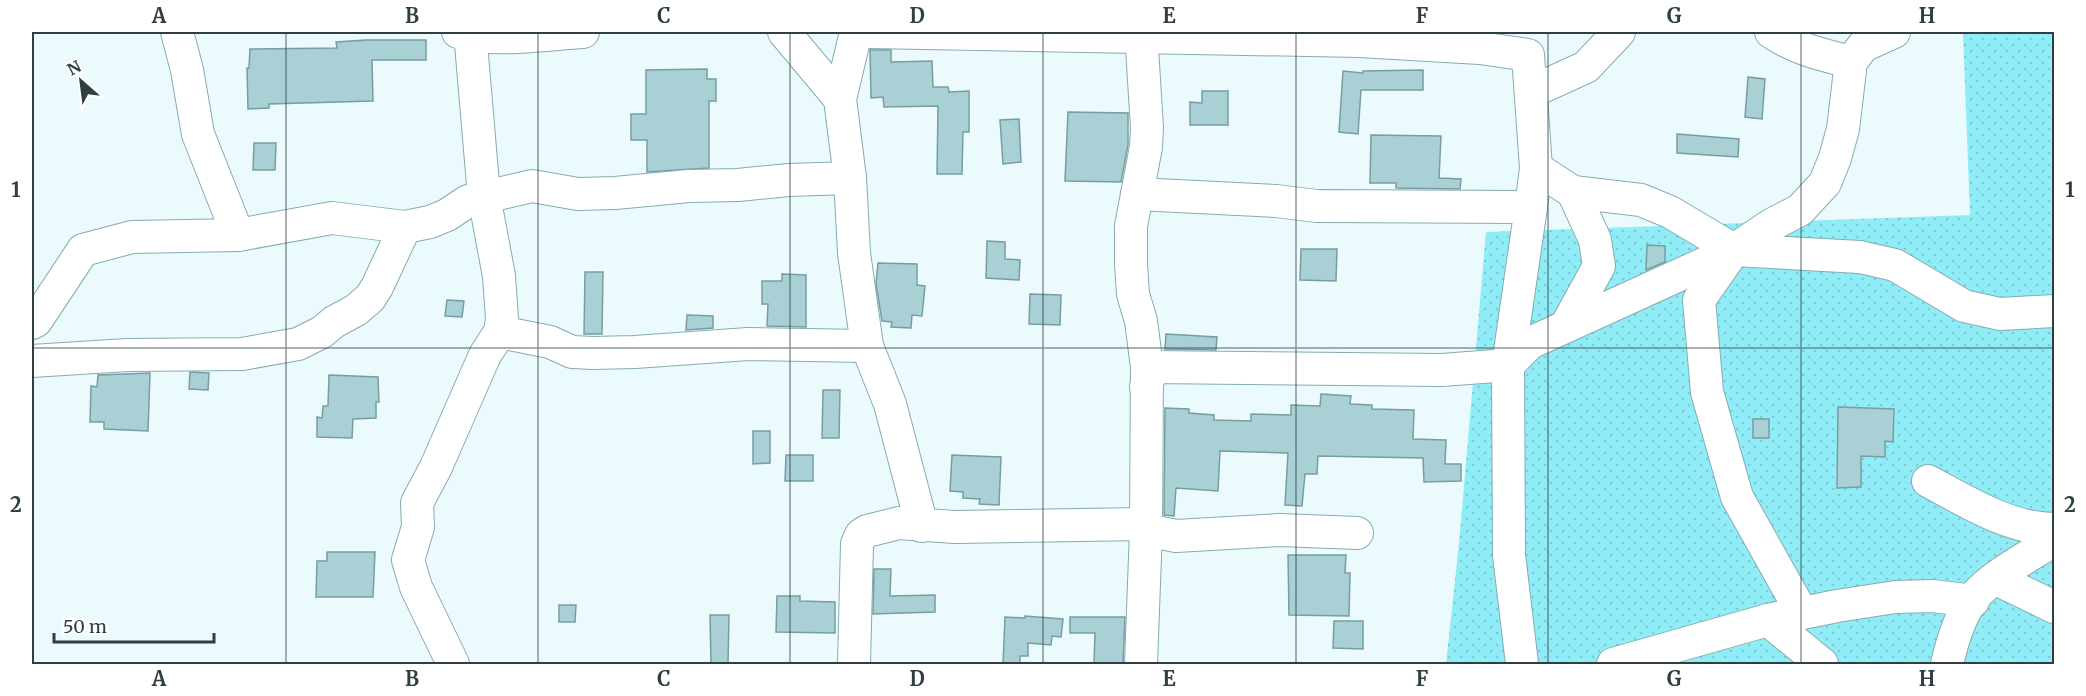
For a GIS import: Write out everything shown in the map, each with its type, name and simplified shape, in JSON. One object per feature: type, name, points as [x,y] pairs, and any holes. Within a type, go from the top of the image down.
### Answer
[{"type":"street","points":[[177,32],[188,70],[198,134],[238,235]]},
{"type":"street","points":[[453,664],[416,587],[408,560],[418,526],[417,503],[436,467],[484,355],[500,332],[502,319],[498,276],[484,196],[466,33],[507,36],[583,32]]},
{"type":"street","points":[[784,32],[840,99]]},
{"type":"street","points":[[856,32],[840,99],[850,178],[854,253],[867,346],[890,404],[922,526]]},
{"type":"street","points":[[870,32],[1141,34],[1480,48],[1528,43],[1536,168],[1508,365],[1509,555],[1522,664]]},
{"type":"street","points":[[1531,92],[1586,67],[1619,32]]},
{"type":"street","points":[[1771,32],[1789,44],[1813,53],[1851,62]]},
{"type":"street","points":[[1147,367],[1442,370],[1508,365],[1530,343],[1734,250],[1771,225],[1800,210],[1825,183],[1835,158],[1843,129],[1851,62],[1863,46],[1894,32]]},
{"type":"street","points":[[1141,34],[1147,128],[1146,147],[1131,226],[1133,294],[1141,321],[1147,367],[1141,664]]},
{"type":"street","points":[[1536,168],[1573,192],[1641,200],[1670,212],[1734,250],[1860,256],[1895,265],[1964,306],[2000,314],[2055,311]]},
{"type":"street","points":[[32,323],[36,321],[49,298],[83,250],[132,237],[238,235],[332,218],[405,226],[430,222],[447,215],[468,201],[532,186],[578,194],[597,194],[689,186],[850,178]]},
{"type":"street","points":[[1566,326],[1599,266],[1595,240],[1573,192]]},
{"type":"street","points":[[1137,194],[1276,201],[1317,206],[1531,207]]},
{"type":"street","points":[[32,361],[127,355],[242,354],[298,344],[322,332],[370,298],[405,226]]},
{"type":"street","points":[[1734,250],[1699,300],[1707,392],[1737,497],[1802,613]]},
{"type":"street","points":[[500,332],[550,342],[572,351],[593,353],[748,344],[867,346]]},
{"type":"street","points":[[1928,481],[1975,507],[2004,519],[2043,529],[2055,529]]},
{"type":"street","points":[[854,664],[857,544],[861,535],[867,531],[899,523],[955,527],[1145,527],[1176,536],[1280,531],[1358,533]]},
{"type":"street","points":[[1947,664],[1957,631],[1973,601],[1996,579],[2055,540]]},
{"type":"street","points":[[1996,579],[2055,607]]},
{"type":"street","points":[[1613,664],[1768,620],[1802,613],[1895,597],[1932,596],[1973,601]]},
{"type":"street","points":[[1768,620],[1822,664]]},
{"type":"shaded area","points":[[1963,32],[2054,32],[2054,664],[1446,664],[1486,232],[1970,215]]},
{"type":"building","points":[[426,40],[426,60],[372,60],[373,101],[269,104],[269,108],[248,109],[247,68],[249,68],[250,49],[337,48],[336,42]]},
{"type":"building","points":[[870,50],[891,50],[891,62],[932,61],[933,87],[948,87],[949,92],[969,91],[969,132],[963,132],[962,174],[937,174],[938,106],[884,107],[883,97],[871,98]]},
{"type":"building","points":[[707,69],[707,79],[716,79],[716,101],[709,101],[709,168],[647,172],[647,140],[631,140],[631,114],[646,114],[646,70]]},
{"type":"building","points":[[1423,70],[1423,90],[1361,90],[1358,134],[1339,132],[1343,71],[1363,73],[1363,71]]},
{"type":"building","points":[[1748,77],[1765,79],[1762,119],[1745,117]]},
{"type":"building","points":[[1202,91],[1228,91],[1228,125],[1190,125],[1190,102],[1202,103]]},
{"type":"building","points":[[1068,112],[1128,113],[1128,145],[1121,182],[1065,181]]},
{"type":"building","points":[[1019,119],[1021,162],[1003,164],[1000,120]]},
{"type":"building","points":[[1677,134],[1739,139],[1738,157],[1677,153]]},
{"type":"building","points":[[1371,135],[1441,136],[1439,178],[1461,179],[1460,189],[1396,188],[1396,183],[1370,183]]},
{"type":"building","points":[[254,143],[276,143],[275,170],[253,170]]},
{"type":"building","points":[[987,241],[1005,242],[1005,259],[1020,260],[1019,280],[986,278]]},
{"type":"building","points":[[1647,245],[1665,246],[1665,262],[1646,270]]},
{"type":"building","points":[[1301,249],[1337,249],[1336,281],[1300,280]]},
{"type":"building","points":[[878,263],[917,264],[917,285],[925,286],[922,316],[912,315],[911,328],[891,327],[892,322],[882,321],[876,284]]},
{"type":"building","points":[[585,272],[603,272],[602,334],[584,334]]},
{"type":"building","points":[[782,274],[806,275],[806,327],[767,326],[768,304],[762,304],[762,281],[782,281]]},
{"type":"building","points":[[1030,294],[1061,295],[1060,325],[1029,324]]},
{"type":"building","points":[[447,300],[464,301],[462,317],[445,316]]},
{"type":"building","points":[[687,315],[713,316],[713,328],[686,330]]},
{"type":"building","points":[[1166,334],[1217,337],[1216,350],[1165,349]]},
{"type":"building","points":[[190,372],[209,373],[208,390],[189,389]]},
{"type":"building","points":[[150,373],[148,431],[104,429],[104,422],[90,422],[91,386],[97,387],[98,375]]},
{"type":"building","points":[[329,375],[378,377],[379,402],[376,402],[376,418],[353,419],[352,438],[317,437],[317,417],[322,418],[323,406],[328,406]]},
{"type":"building","points":[[823,390],[840,390],[839,438],[822,438]]},
{"type":"building","points":[[1321,394],[1351,396],[1350,404],[1372,405],[1372,409],[1414,410],[1413,439],[1446,440],[1445,464],[1461,464],[1461,481],[1424,482],[1423,458],[1318,456],[1317,474],[1305,474],[1302,506],[1285,505],[1288,453],[1220,451],[1218,491],[1176,488],[1174,516],[1164,515],[1165,408],[1189,409],[1189,413],[1214,415],[1214,420],[1251,421],[1251,414],[1291,415],[1291,405],[1320,406]]},
{"type":"building","points":[[1838,407],[1894,409],[1893,442],[1885,441],[1885,457],[1861,456],[1861,487],[1837,488]]},
{"type":"building","points":[[1753,419],[1769,419],[1769,438],[1753,438]]},
{"type":"building","points":[[753,431],[770,431],[770,463],[753,464]]},
{"type":"building","points":[[786,455],[813,455],[813,481],[785,481]]},
{"type":"building","points":[[952,455],[1001,457],[999,505],[979,504],[980,499],[963,498],[963,492],[950,491]]},
{"type":"building","points":[[327,552],[375,552],[373,597],[316,597],[317,561],[327,561]]},
{"type":"building","points":[[1288,555],[1346,555],[1345,573],[1350,573],[1349,616],[1289,615]]},
{"type":"building","points":[[874,569],[891,569],[890,596],[935,595],[935,612],[873,614]]},
{"type":"building","points":[[777,596],[800,596],[800,601],[835,602],[835,633],[776,632]]},
{"type":"building","points":[[559,605],[576,605],[575,622],[559,622]]},
{"type":"building","points":[[710,615],[729,615],[728,664],[711,664]]},
{"type":"building","points":[[1025,616],[1063,619],[1061,637],[1052,636],[1051,645],[1028,643],[1028,656],[1020,656],[1020,664],[1003,664],[1005,617],[1025,618]]},
{"type":"building","points":[[1070,617],[1125,617],[1123,664],[1094,664],[1095,633],[1070,633]]},
{"type":"building","points":[[1334,621],[1363,621],[1363,649],[1333,648]]}]
